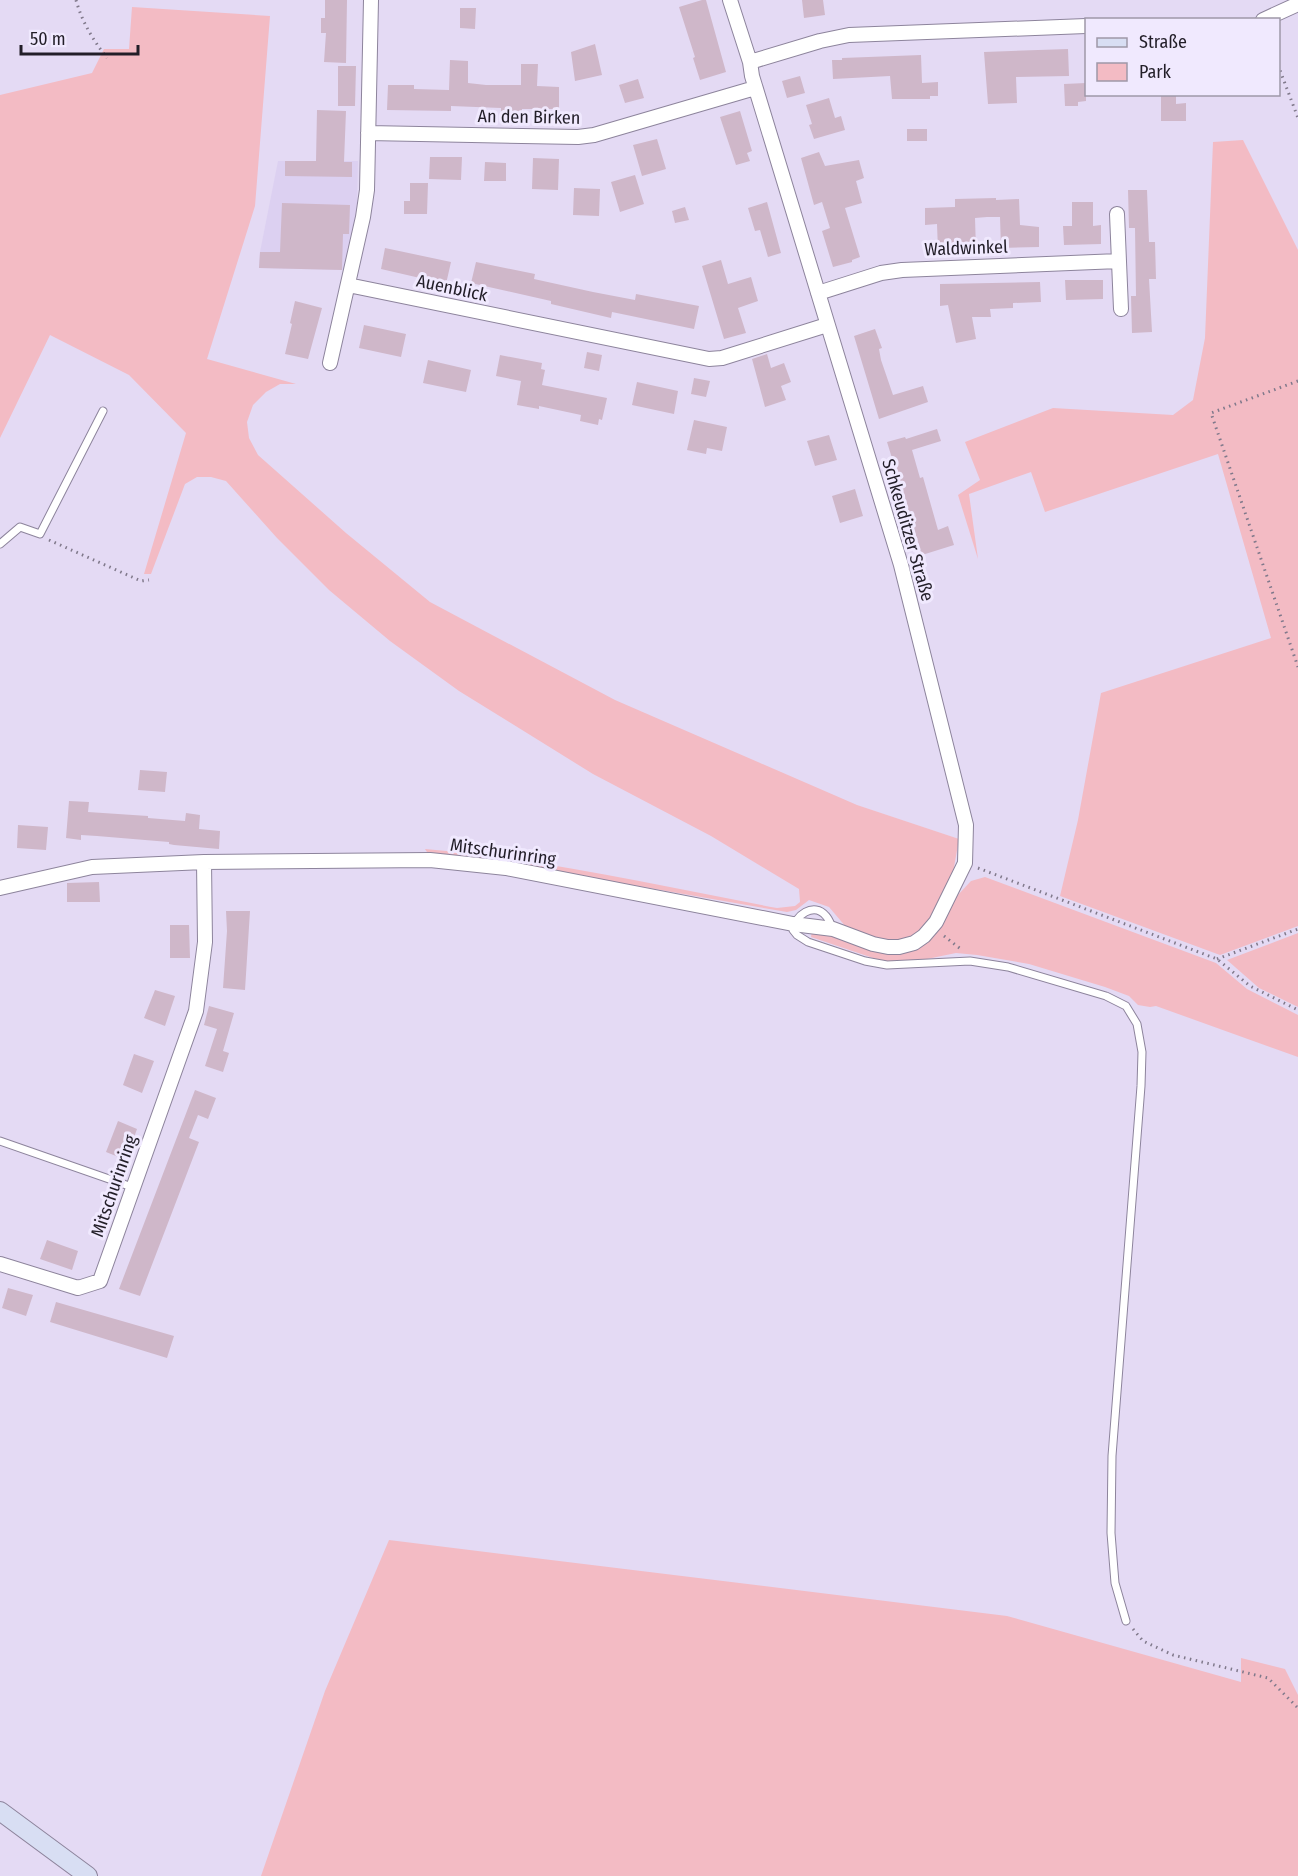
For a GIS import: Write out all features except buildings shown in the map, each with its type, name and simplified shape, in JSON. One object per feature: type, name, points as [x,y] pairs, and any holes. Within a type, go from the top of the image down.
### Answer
[{"type":"street","points":[[330,363],[367,190],[371,0]]},
{"type":"street","name":"Schkeuditzer Straße","points":[[730,0],[901,565],[966,825],[965,863],[931,929],[914,943],[899,947],[873,944],[833,929],[794,924]]},
{"type":"street","points":[[1267,18],[1298,4]]},
{"type":"street","points":[[750,62],[820,41],[849,35],[1085,26]]},
{"type":"street","name":"An den Birken","points":[[368,133],[578,137],[594,135],[755,88]]},
{"type":"street","points":[[1117,214],[1121,309]]},
{"type":"street","name":"Waldwinkel","points":[[818,293],[881,273],[902,270],[1119,261]]},
{"type":"street","name":"Auenblick","points":[[348,285],[709,359],[722,358],[827,325]]},
{"type":"street","name":"Mitschurinring","points":[[0,888],[92,867],[204,862],[430,860],[517,870],[794,924]]},
{"type":"street","name":"Mitschurinring","points":[[0,1264],[78,1288],[100,1281],[196,1011],[205,942],[204,862]]},
{"type":"street","points":[[0,1811],[88,1876]]},
{"type":"lane","points":[[0,544],[20,528],[40,534],[103,411]]},
{"type":"lane","points":[[794,924],[793,930],[808,942],[876,963],[908,965],[970,961],[1008,967],[1106,996],[1126,1006],[1137,1024],[1142,1052],[1141,1086],[1112,1456],[1111,1533],[1115,1583],[1126,1621]]},
{"type":"lane","points":[[0,1141],[132,1187]]},
{"type":"path","points":[[76,0],[80,15],[92,38],[108,58]]},
{"type":"path","points":[[1280,70],[1298,118]]},
{"type":"path","points":[[1298,381],[1211,413],[1298,667]]},
{"type":"path","points":[[40,534],[51,542],[141,581],[149,580]]},
{"type":"path","points":[[965,863],[1217,959],[1250,986],[1298,1010]]},
{"type":"path","points":[[931,929],[951,940],[970,961]]},
{"type":"path","points":[[1217,959],[1298,929]]},
{"type":"path","points":[[1126,1621],[1143,1641],[1173,1655],[1268,1678],[1298,1708]]},
{"type":"shaded area","points":[[278,161],[358,161],[357,204],[346,270],[259,268],[260,252]]},
{"type":"green space","points":[[132,7],[270,16],[255,206],[207,359],[296,384],[280,384],[266,392],[253,405],[247,422],[249,438],[258,455],[346,533],[430,602],[615,700],[857,805],[959,839],[953,873],[930,919],[921,931],[898,942],[885,942],[846,927],[829,907],[809,900],[796,910],[787,912],[511,864],[429,855],[425,849],[514,859],[777,908],[795,906],[800,902],[799,889],[711,836],[593,774],[459,691],[390,641],[329,590],[277,538],[226,481],[211,477],[197,477],[185,484],[151,574],[144,574],[186,433],[129,375],[50,335],[0,438],[0,95],[92,73],[104,49],[129,49]]},
{"type":"green space","points":[[1243,140],[1298,250],[1298,926],[1220,955],[1060,896],[1078,820],[1101,693],[1271,638],[1218,454],[1045,512],[1031,472],[969,494],[978,559],[958,495],[980,480],[965,442],[1053,408],[1173,415],[1193,400],[1205,338],[1213,142]]},
{"type":"green space","points":[[985,877],[1216,963],[1247,989],[1298,1015],[1298,1057],[1156,1006],[1138,1005],[1129,996],[1029,964],[956,953],[927,959],[889,962],[811,937],[812,931],[831,934],[885,951],[925,942],[935,935],[956,897],[971,881]]},
{"type":"green space","points":[[1298,933],[1298,1007],[1259,988],[1227,960]]},
{"type":"green space","points":[[389,1540],[1007,1616],[1241,1682],[1241,1658],[1285,1669],[1298,1695],[1298,1876],[261,1876],[325,1691]]}]
